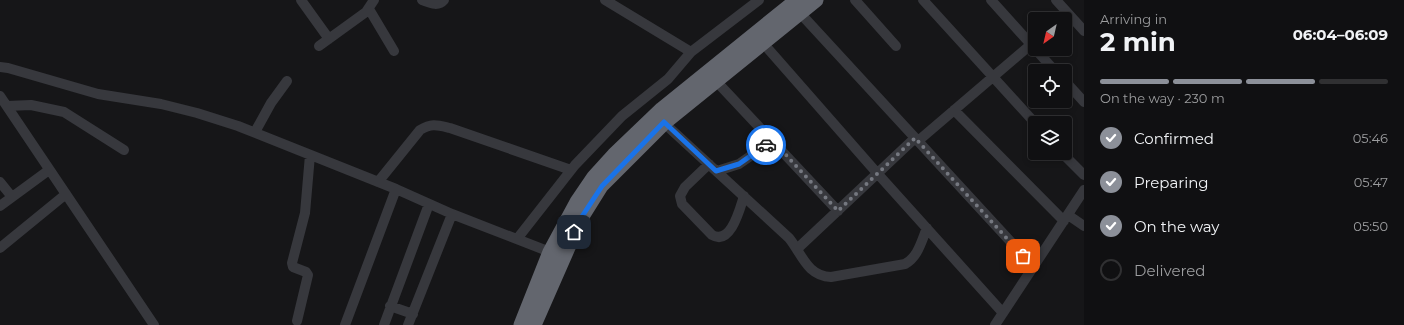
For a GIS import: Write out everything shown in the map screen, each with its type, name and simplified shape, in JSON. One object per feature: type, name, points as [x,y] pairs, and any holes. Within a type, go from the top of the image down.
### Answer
[{"type":"highway","points":[[521,325],[550,252],[577,202],[594,177],[614,155],[662,109],[798,7],[816,0]]},
{"type":"highway","points":[[534,325],[581,218],[602,186],[664,122],[762,43],[798,7]]},
{"type":"street","points":[[301,0],[328,39]]},
{"type":"street","points":[[422,0],[440,4],[444,0]]},
{"type":"street","points":[[605,0],[691,52]]},
{"type":"street","points":[[517,239],[571,170],[622,116],[668,80],[691,52],[759,0]]},
{"type":"street","points":[[855,0],[896,46]]},
{"type":"street","points":[[922,0],[1029,116]]},
{"type":"street","points":[[991,0],[1028,38]]},
{"type":"street","points":[[1056,0],[1062,12]]},
{"type":"street","points":[[319,46],[371,4],[394,50]]},
{"type":"street","points":[[798,7],[916,140],[1034,267]]},
{"type":"street","points":[[1072,22],[1084,31]]},
{"type":"street","points":[[762,43],[1003,313]]},
{"type":"street","points":[[797,248],[877,173],[1028,47]]},
{"type":"street","points":[[1043,56],[1050,64]]},
{"type":"street","points":[[0,67],[98,94],[161,104],[197,113],[254,132],[396,189],[452,214],[550,252]]},
{"type":"street","points":[[254,132],[286,81]]},
{"type":"street","points":[[716,81],[838,211]]},
{"type":"street","points":[[1072,89],[1084,102]]},
{"type":"street","points":[[0,96],[154,325]]},
{"type":"street","points":[[7,106],[31,105],[64,112],[124,150]]},
{"type":"street","points":[[954,110],[1066,218],[1084,226]]},
{"type":"street","points":[[664,122],[789,238],[797,248],[804,262],[812,271],[824,277],[905,264],[911,261],[915,256],[927,228]]},
{"type":"street","points":[[378,182],[420,130],[429,125],[439,125],[450,128],[571,170]]},
{"type":"street","points":[[744,196],[738,214],[731,228],[722,236],[718,237],[712,235],[682,204],[680,196],[685,187],[713,167],[739,164],[772,140]]},
{"type":"street","points":[[296,321],[308,276],[306,272],[293,267],[292,263],[305,213],[310,155]]},
{"type":"street","points":[[1069,160],[1084,175]]},
{"type":"street","points":[[0,206],[49,170]]},
{"type":"street","points":[[0,182],[12,197]]},
{"type":"street","points":[[345,325],[396,189]]},
{"type":"street","points":[[996,325],[1084,190]]},
{"type":"street","points":[[0,248],[66,194]]},
{"type":"street","points":[[384,325],[429,204]]},
{"type":"street","points":[[408,325],[452,214]]},
{"type":"street","points":[[390,306],[413,314]]},
{"type":"way so far","points":[[766,145],[772,140],[838,211],[915,138],[1023,256]]},
{"type":"route","points":[[574,232],[581,218],[602,186],[664,122],[716,171],[739,164],[766,145]]}]
